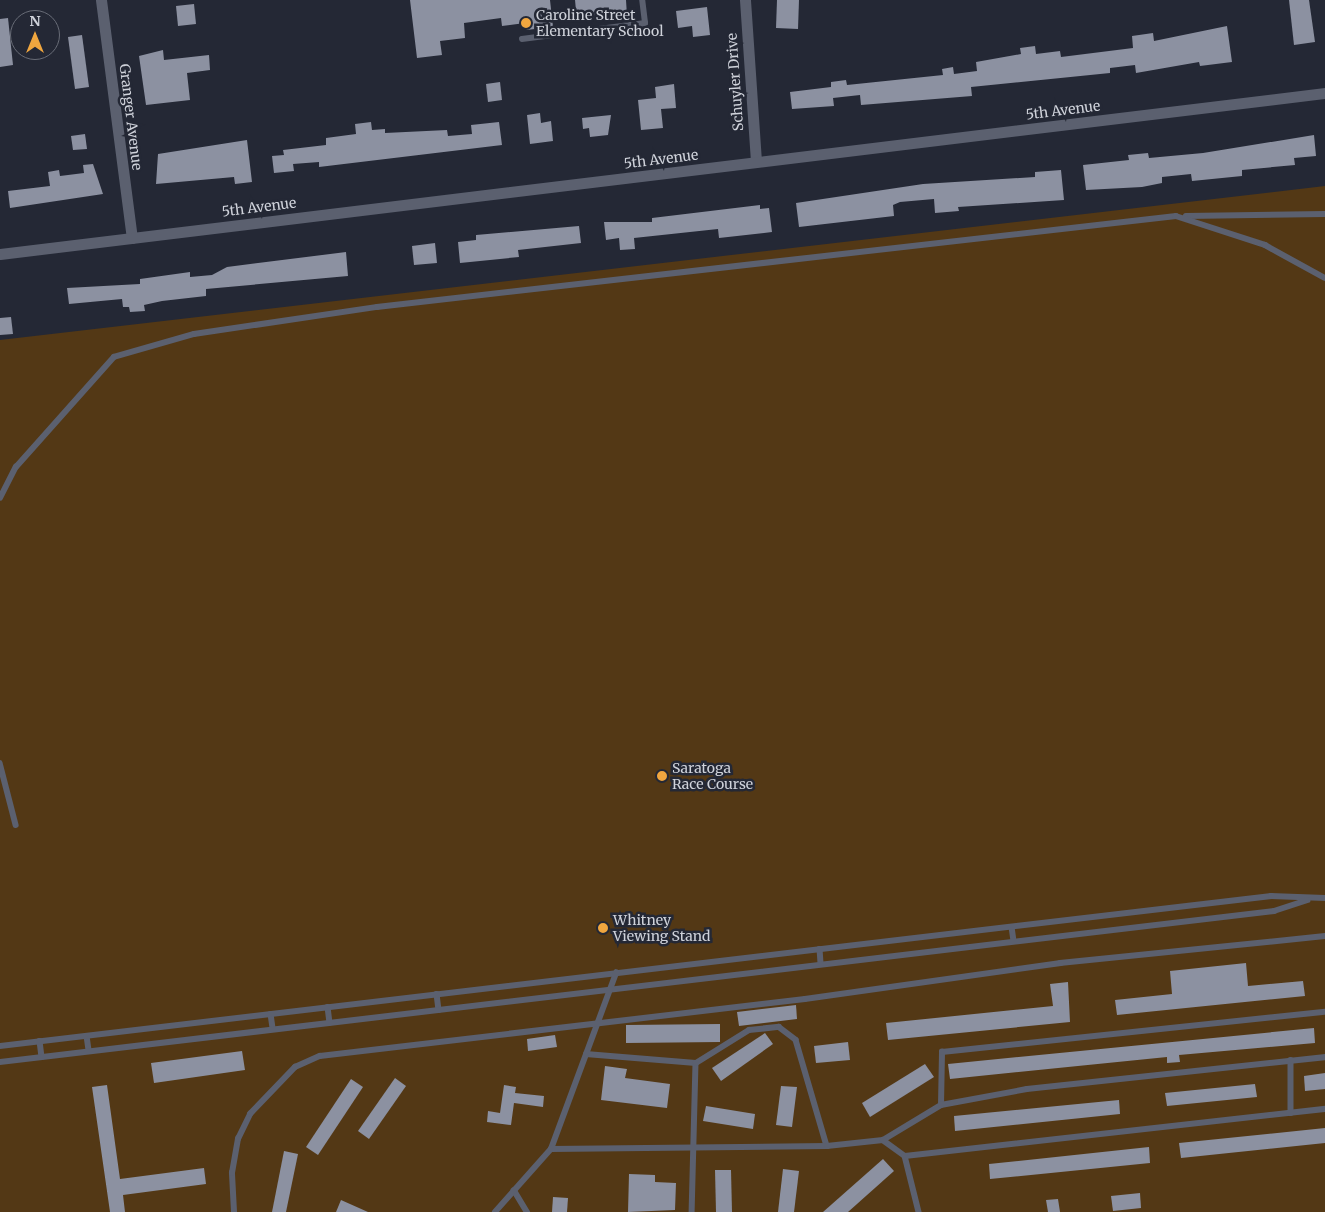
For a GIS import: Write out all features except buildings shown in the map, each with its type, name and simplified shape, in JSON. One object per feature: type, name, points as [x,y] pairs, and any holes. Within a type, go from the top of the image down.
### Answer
[{"type":"street","name":"Granger Avenue","points":[[101,0],[132,238]]},
{"type":"street","name":"Schuyler Drive","points":[[745,0],[756,162]]},
{"type":"street","name":"5th Avenue","points":[[0,254],[1325,93]]},
{"type":"lane","points":[[522,39],[645,23],[642,0]]},
{"type":"lane","points":[[0,498],[16,467],[114,357],[194,334],[377,307],[1176,216],[1325,214]]},
{"type":"lane","points":[[1176,216],[1265,245],[1325,278]]},
{"type":"lane","points":[[0,763],[16,825]]},
{"type":"lane","points":[[0,1046],[1271,896],[1309,900]]},
{"type":"lane","points":[[0,1062],[1274,911],[1309,900],[1325,898]]},
{"type":"lane","points":[[1012,927],[1014,942]]},
{"type":"lane","points":[[234,1212],[232,1173],[238,1139],[250,1114],[295,1067],[320,1056],[353,1050],[598,1022],[1060,963],[1325,936]]},
{"type":"lane","points":[[820,949],[821,964]]},
{"type":"lane","points":[[495,1212],[551,1149],[616,973]]},
{"type":"lane","points":[[437,994],[439,1010]]},
{"type":"lane","points":[[328,1007],[330,1023]]},
{"type":"lane","points":[[941,1105],[942,1052],[1325,1012]]},
{"type":"lane","points":[[271,1014],[272,1029]]},
{"type":"lane","points":[[586,1054],[696,1063],[749,1030],[779,1027],[796,1040],[827,1146]]},
{"type":"lane","points":[[87,1036],[89,1051]]},
{"type":"lane","points":[[40,1041],[42,1056]]},
{"type":"lane","points":[[551,1149],[693,1149],[827,1146],[883,1140],[941,1105],[1027,1089],[1325,1057]]},
{"type":"lane","points":[[1291,1060],[1291,1113]]},
{"type":"lane","points":[[692,1212],[696,1063]]},
{"type":"lane","points":[[905,1156],[1325,1109]]},
{"type":"lane","points":[[883,1140],[905,1156],[919,1212]]},
{"type":"lane","points":[[514,1190],[526,1212]]},
{"type":"shaded area","name":"Saratoga Race Course","points":[[1325,186],[1325,1212],[0,1212],[0,340]]},
{"type":"place","name":"Caroline Street Elementary School","points":[[526,23]]},
{"type":"place","name":"Saratoga Race Course","points":[[662,776]]},
{"type":"place","name":"Whitney Viewing Stand","points":[[603,928]]}]
